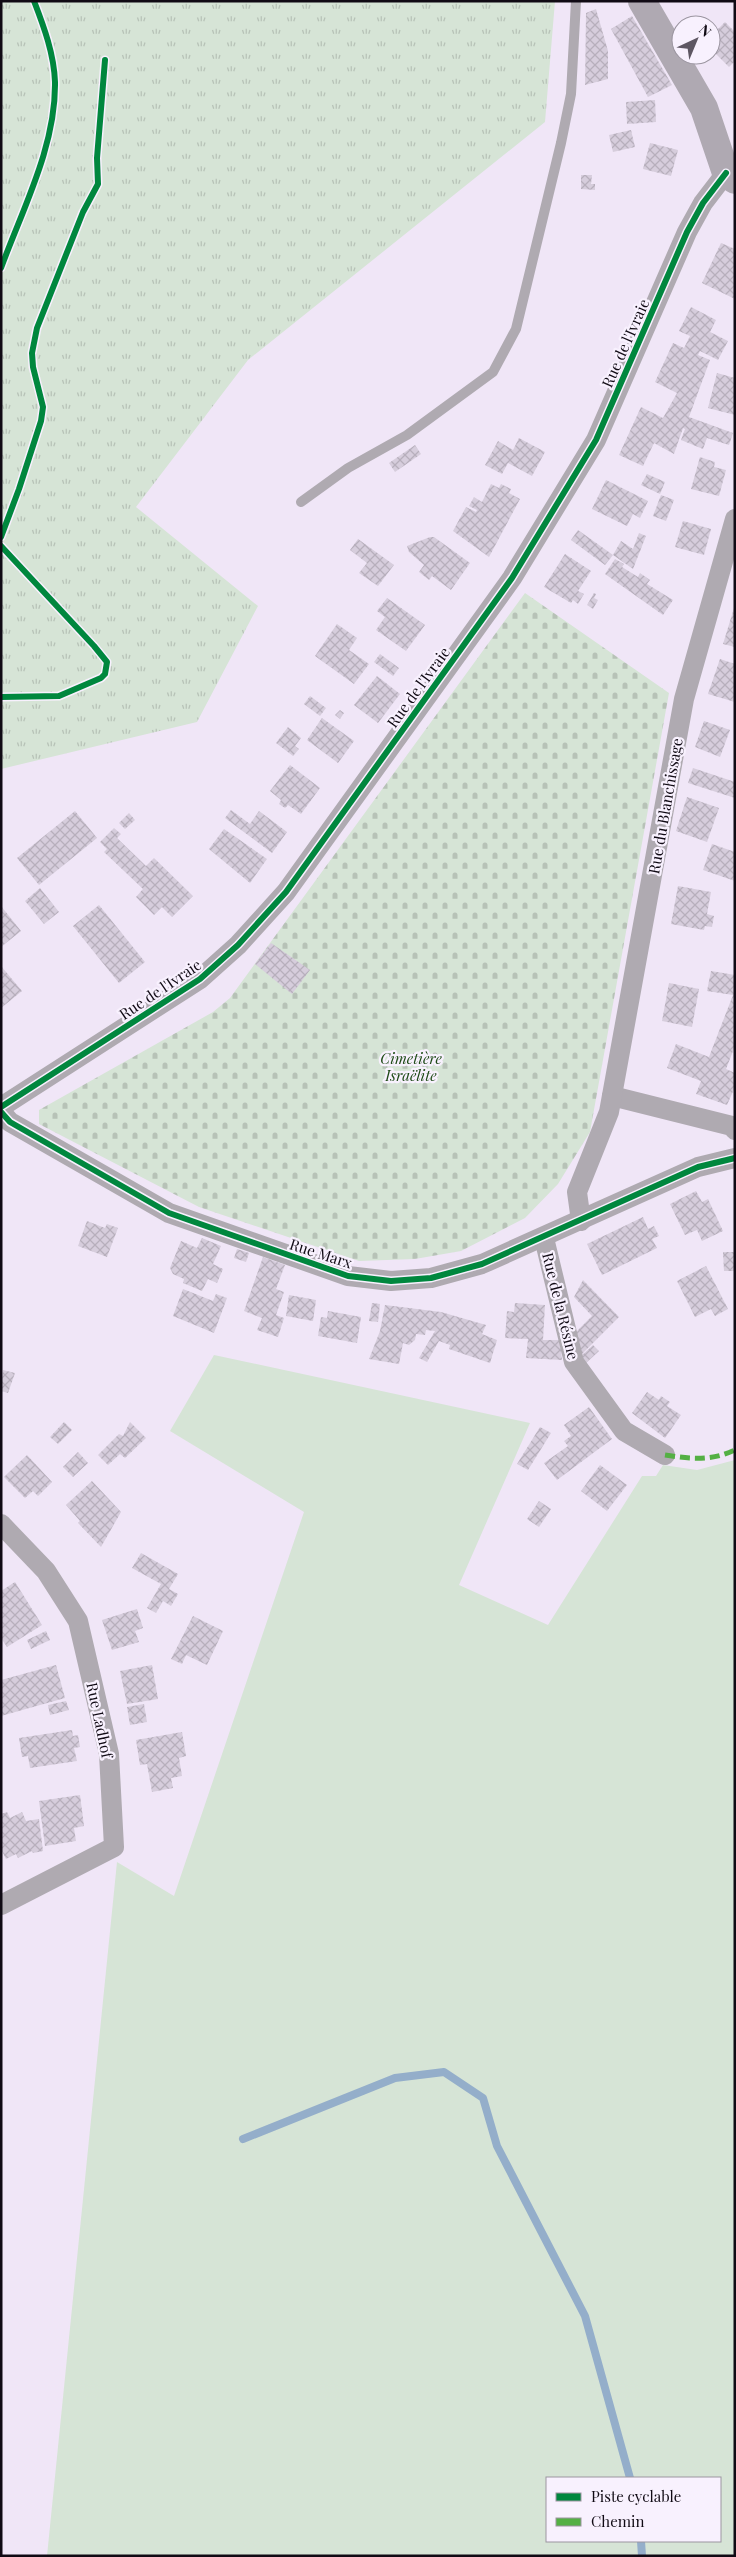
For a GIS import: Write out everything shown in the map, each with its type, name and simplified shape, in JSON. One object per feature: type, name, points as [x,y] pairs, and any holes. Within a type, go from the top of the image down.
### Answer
[{"type":"street","points":[[642,1],[704,108],[731,176]]},
{"type":"street","name":"Rue de l'Ivraie","points":[[1,1107],[200,979],[238,945],[286,892],[517,570],[596,440],[687,232],[703,202],[731,176]]},
{"type":"street","name":"Rue du Blanchissage","points":[[581,1221],[577,1192],[609,1112],[684,699],[735,519]]},
{"type":"street","points":[[612,1096],[732,1126],[735,1130]]},
{"type":"street","name":"Rue Marx","points":[[1,1112],[10,1122],[169,1213],[348,1276],[391,1281],[431,1278],[482,1264],[698,1168],[735,1158]]},
{"type":"street","name":"Rue de la Résine","points":[[544,1238],[574,1362],[624,1431],[665,1456]]},
{"type":"street","name":"Rue Ladhof","points":[[1,1524],[46,1571],[78,1621],[109,1754],[114,1847],[1,1905]]},
{"type":"lane","points":[[301,502],[348,468],[408,435],[493,372],[516,329],[561,143],[570,94],[576,1]]},
{"type":"green space","points":[[1,1],[555,1],[545,122],[248,360],[136,507],[258,606],[197,722],[1,769]]},
{"type":"green space","name":"Cimetière Israëlite","points":[[525,593],[669,693],[590,1132],[558,1184],[525,1218],[461,1251],[415,1259],[359,1261],[199,1207],[39,1124],[39,1110],[213,1012],[230,998]]},
{"type":"green space","points":[[214,1355],[530,1423],[459,1585],[548,1625],[642,1476],[656,1476],[663,1465],[697,1470],[735,1460],[735,2556],[47,2556],[117,1862],[174,1896],[304,1512],[170,1431]]},
{"type":"building","points":[[596,9],[608,51],[608,79],[585,85],[586,13]]},
{"type":"building","points":[[632,16],[672,85],[648,97],[611,29]]},
{"type":"building","points":[[725,22],[735,32],[735,61],[729,67],[721,59],[721,26]]},
{"type":"building","points":[[655,100],[656,122],[627,124],[626,102]]},
{"type":"building","points":[[631,130],[635,147],[613,152],[609,135]]},
{"type":"building","points":[[650,143],[678,150],[671,176],[643,169]]},
{"type":"building","points":[[581,175],[592,175],[591,184],[595,184],[595,190],[581,189]]},
{"type":"building","points":[[721,243],[735,249],[735,299],[702,283]]},
{"type":"building","points":[[691,307],[716,320],[710,332],[728,341],[718,360],[700,351],[698,355],[710,360],[689,417],[733,433],[729,445],[707,438],[703,449],[681,440],[685,429],[683,428],[674,454],[654,443],[643,466],[619,455],[641,407],[663,418],[677,393],[655,382],[673,343],[684,348],[690,336],[679,331]]},
{"type":"building","points":[[717,373],[735,378],[735,415],[708,408]]},
{"type":"building","points":[[519,438],[545,452],[532,476],[508,463],[502,474],[485,465],[498,441],[513,450]]},
{"type":"building","points":[[415,445],[421,454],[395,472],[389,463]]},
{"type":"building","points":[[700,457],[715,462],[714,467],[726,470],[719,496],[691,489]]},
{"type":"building","points":[[647,474],[665,482],[660,494],[641,485]]},
{"type":"building","points":[[606,480],[648,501],[640,518],[633,514],[627,526],[592,509]]},
{"type":"building","points":[[491,484],[499,488],[501,484],[511,489],[509,493],[520,499],[489,557],[453,531],[466,507],[476,512],[477,510],[469,506],[474,497],[482,502]]},
{"type":"building","points":[[661,495],[674,500],[666,521],[653,516]]},
{"type":"building","points":[[683,521],[711,529],[704,555],[675,547]]},
{"type":"building","points":[[578,530],[613,555],[605,565],[571,540]]},
{"type":"building","points":[[639,533],[646,536],[633,569],[613,555],[621,541],[633,549]]},
{"type":"building","points":[[434,537],[470,563],[451,590],[432,576],[429,580],[419,572],[424,565],[409,552],[407,546]]},
{"type":"building","points":[[358,539],[394,565],[378,586],[359,573],[367,563],[350,550]]},
{"type":"building","points":[[565,554],[591,571],[578,591],[584,594],[578,604],[573,600],[571,603],[544,587]]},
{"type":"building","points":[[615,559],[624,564],[622,567],[638,577],[640,573],[650,580],[647,584],[673,600],[663,615],[605,574]]},
{"type":"building","points":[[594,593],[596,594],[594,598],[598,600],[593,609],[587,605]]},
{"type":"building","points":[[387,598],[425,625],[406,651],[376,630],[385,617],[377,611]]},
{"type":"building","points":[[735,608],[735,647],[723,644]]},
{"type":"building","points":[[337,624],[357,638],[349,650],[369,664],[354,684],[315,656]]},
{"type":"building","points":[[380,654],[399,668],[393,676],[374,662]]},
{"type":"building","points":[[720,659],[735,664],[735,702],[708,694]]},
{"type":"building","points":[[377,676],[400,694],[378,723],[354,705]]},
{"type":"building","points":[[310,696],[326,708],[320,716],[304,704]]},
{"type":"building","points":[[340,710],[344,713],[340,719],[335,715]]},
{"type":"building","points":[[322,718],[354,741],[338,763],[307,740]]},
{"type":"building","points":[[704,721],[730,730],[720,757],[695,747]]},
{"type":"building","points":[[288,727],[301,738],[295,746],[299,749],[293,756],[276,743]]},
{"type":"building","points":[[290,765],[320,788],[301,814],[288,805],[285,808],[279,804],[281,800],[270,791]]},
{"type":"building","points":[[693,768],[735,782],[735,798],[688,783]]},
{"type":"building","points":[[687,797],[719,808],[707,842],[676,831]]},
{"type":"building","points":[[231,810],[250,824],[259,811],[287,832],[272,853],[225,818]]},
{"type":"building","points":[[75,811],[97,838],[39,885],[17,858]]},
{"type":"building","points":[[129,813],[135,820],[125,829],[119,823]]},
{"type":"building","points":[[114,828],[121,834],[117,838],[146,866],[154,858],[193,896],[172,917],[162,907],[154,915],[136,897],[143,889],[104,852],[107,849],[100,842]]},
{"type":"building","points":[[224,829],[267,859],[250,883],[209,849]]},
{"type":"building","points":[[712,844],[735,852],[735,881],[703,870]]},
{"type":"building","points":[[678,886],[711,892],[707,914],[714,916],[712,927],[705,926],[704,930],[671,924]]},
{"type":"building","points":[[40,888],[59,912],[44,924],[25,901]]},
{"type":"building","points":[[99,905],[145,962],[119,983],[73,926]]},
{"type":"building","points":[[1,906],[21,931],[1,947]]},
{"type":"building","points":[[271,943],[310,970],[292,994],[255,964]]},
{"type":"building","points":[[1,966],[22,991],[1,1008]]},
{"type":"building","points":[[711,971],[735,975],[735,1046],[726,1069],[735,1073],[735,1087],[727,1105],[696,1094],[701,1081],[667,1068],[676,1044],[709,1057],[733,995],[707,991]]},
{"type":"building","points":[[669,983],[699,989],[692,1027],[662,1021]]},
{"type":"building","points":[[696,1191],[702,1202],[708,1199],[723,1231],[702,1241],[697,1230],[685,1235],[670,1204]]},
{"type":"building","points":[[643,1217],[648,1229],[654,1226],[659,1236],[652,1239],[657,1248],[602,1275],[587,1244]]},
{"type":"building","points":[[87,1221],[105,1228],[107,1224],[118,1228],[107,1257],[78,1246]]},
{"type":"building","points":[[202,1238],[221,1246],[213,1264],[223,1269],[217,1283],[208,1279],[202,1291],[183,1283],[184,1279],[173,1274],[170,1268],[181,1241],[197,1248]]},
{"type":"building","points":[[237,1249],[249,1253],[246,1262],[234,1258]]},
{"type":"building","points":[[723,1252],[735,1252],[735,1271],[724,1271]]},
{"type":"building","points":[[263,1257],[285,1265],[276,1289],[284,1292],[276,1315],[284,1318],[278,1337],[257,1330],[262,1318],[244,1311]]},
{"type":"building","points":[[706,1266],[728,1309],[715,1316],[711,1309],[695,1317],[677,1281]]},
{"type":"building","points":[[583,1280],[619,1317],[579,1357],[575,1333],[592,1316],[574,1297]]},
{"type":"building","points":[[183,1289],[213,1301],[216,1294],[227,1298],[214,1333],[173,1316]]},
{"type":"building","points":[[289,1295],[316,1300],[313,1321],[286,1316]]},
{"type":"building","points":[[372,1303],[380,1304],[378,1322],[369,1321]]},
{"type":"building","points":[[515,1303],[545,1305],[543,1340],[560,1340],[562,1360],[526,1358],[528,1339],[505,1338],[507,1311],[514,1312]]},
{"type":"building","points":[[385,1305],[441,1312],[486,1325],[482,1334],[497,1340],[490,1363],[449,1349],[450,1345],[439,1341],[427,1362],[419,1358],[435,1331],[426,1330],[425,1335],[416,1334],[415,1340],[409,1345],[403,1343],[399,1364],[369,1359],[380,1331]]},
{"type":"building","points":[[328,1311],[361,1317],[357,1343],[318,1336],[321,1317],[327,1318]]},
{"type":"building","points":[[593,1345],[599,1351],[585,1364],[581,1356]]},
{"type":"building","points":[[3,1370],[15,1373],[8,1393],[1,1391]]},
{"type":"building","points":[[647,1392],[659,1400],[661,1396],[670,1402],[667,1406],[681,1415],[665,1438],[632,1413]]},
{"type":"building","points":[[589,1407],[612,1439],[557,1480],[544,1463],[568,1446],[564,1441],[571,1436],[564,1425]]},
{"type":"building","points":[[64,1422],[72,1430],[58,1444],[50,1437]]},
{"type":"building","points":[[130,1422],[146,1438],[125,1458],[120,1454],[108,1465],[98,1455],[119,1434],[123,1436]]},
{"type":"building","points":[[540,1427],[551,1433],[528,1470],[517,1464]]},
{"type":"building","points":[[78,1452],[88,1463],[73,1477],[63,1467]]},
{"type":"building","points":[[27,1455],[52,1482],[38,1496],[33,1491],[25,1498],[4,1477]]},
{"type":"building","points":[[600,1465],[627,1485],[607,1511],[581,1491]]},
{"type":"building","points":[[92,1481],[121,1512],[101,1547],[78,1523],[80,1521],[66,1505]]},
{"type":"building","points":[[539,1501],[551,1509],[539,1527],[527,1519]]},
{"type":"building","points":[[141,1553],[178,1574],[169,1589],[178,1594],[171,1606],[163,1601],[156,1613],[147,1608],[161,1584],[132,1568]]},
{"type":"building","points":[[15,1582],[42,1625],[7,1647],[1,1638],[1,1591]]},
{"type":"building","points":[[137,1609],[143,1628],[135,1631],[139,1642],[112,1650],[102,1620]]},
{"type":"building","points":[[193,1616],[223,1631],[207,1665],[186,1655],[182,1664],[171,1659]]},
{"type":"building","points":[[46,1631],[50,1640],[31,1649],[27,1640]]},
{"type":"building","points":[[56,1665],[65,1698],[1,1716],[1,1680]]},
{"type":"building","points":[[152,1665],[158,1699],[127,1704],[120,1671]]},
{"type":"building","points":[[66,1701],[69,1710],[50,1715],[48,1705]]},
{"type":"building","points":[[144,1704],[147,1722],[130,1725],[127,1707]]},
{"type":"building","points":[[72,1730],[73,1736],[78,1735],[80,1747],[74,1748],[77,1761],[30,1768],[28,1756],[22,1757],[19,1738]]},
{"type":"building","points":[[182,1732],[186,1756],[179,1758],[182,1776],[171,1778],[173,1788],[152,1792],[147,1764],[140,1765],[136,1740]]},
{"type":"building","points":[[80,1795],[84,1826],[74,1828],[76,1841],[45,1846],[39,1801]]},
{"type":"building","points":[[7,1812],[10,1818],[22,1812],[26,1821],[39,1819],[43,1851],[33,1853],[32,1851],[18,1858],[16,1854],[6,1859],[1,1849],[1,1814]]},
{"type":"waterway","points":[[243,2139],[395,2078],[444,2072],[483,2098],[497,2146],[585,2316],[630,2477]]},
{"type":"waterway","points":[[641,2542],[642,2556]]},
{"type":"marked path","points":[[665,1455],[701,1458],[718,1456],[735,1450]]},
{"type":"cycle path","points":[[1,268],[37,176],[50,130],[54,106],[55,82],[53,61],[34,1]]},
{"type":"cycle path","points":[[1,537],[41,421],[43,407],[33,367],[32,353],[37,328],[83,212],[98,184],[97,158],[105,60]]},
{"type":"cycle path","points":[[1,1107],[200,979],[238,945],[286,892],[512,578],[596,440],[687,232],[703,203],[726,173]]},
{"type":"cycle path","points":[[1,546],[107,662],[105,674],[101,678],[59,696],[1,697]]},
{"type":"cycle path","points":[[1,1112],[10,1122],[169,1213],[348,1276],[391,1281],[431,1278],[482,1264],[698,1167],[735,1158]]}]
